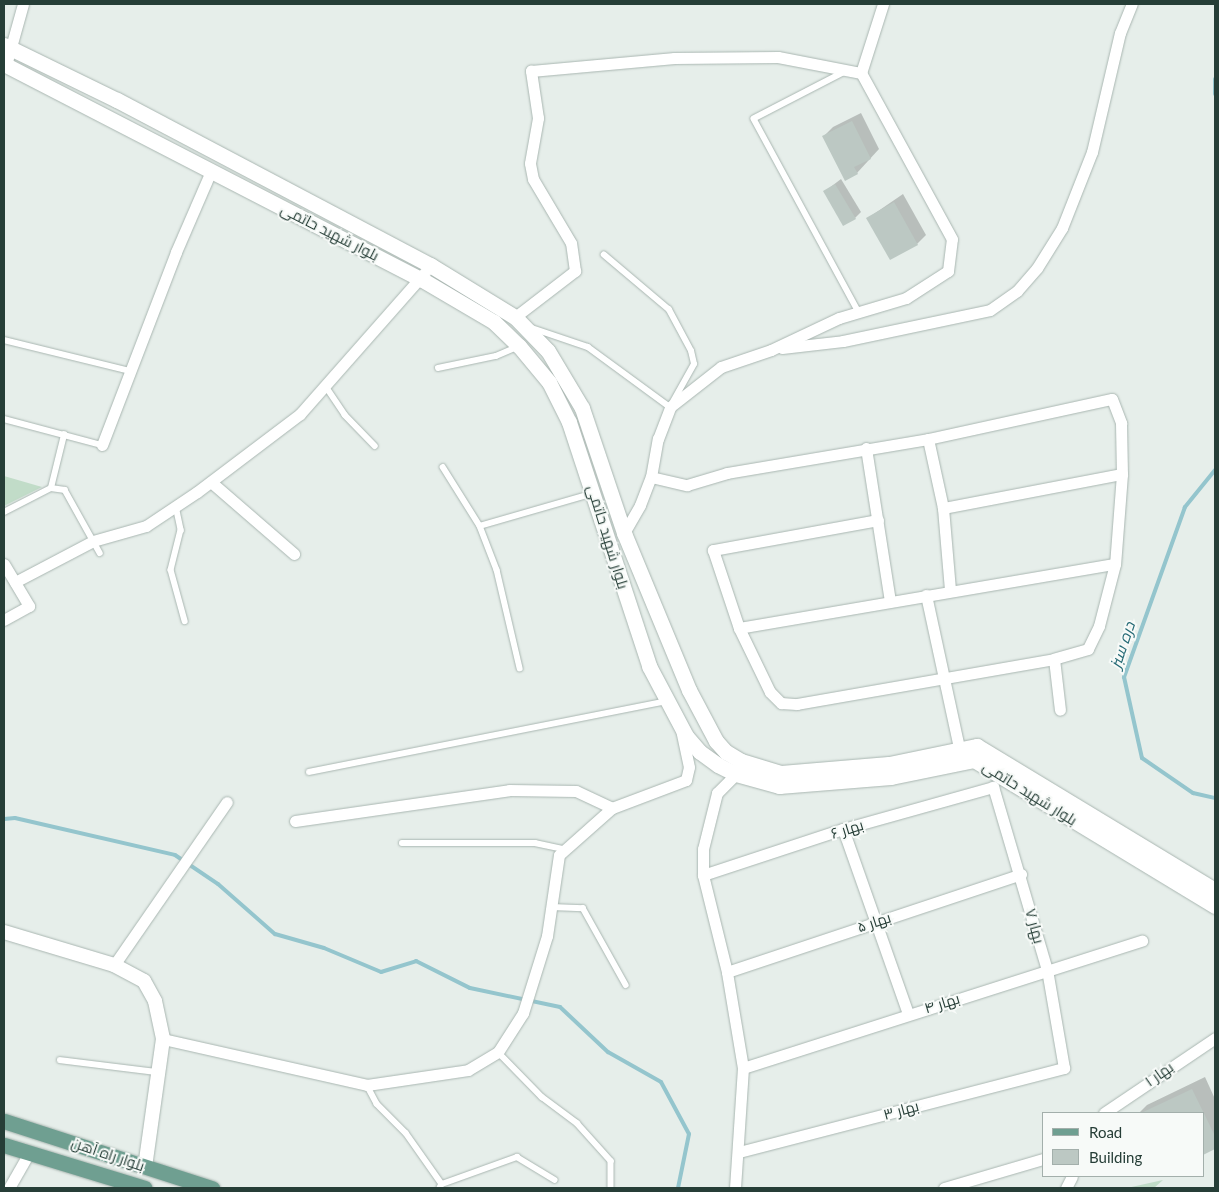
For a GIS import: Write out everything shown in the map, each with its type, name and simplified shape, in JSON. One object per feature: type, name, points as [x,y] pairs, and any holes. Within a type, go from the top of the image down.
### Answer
[{"type":"main road","name":"بلوار شهید حاتمی","points":[[8,47],[117,100],[430,265],[520,321],[548,351],[582,408],[624,533],[689,690],[716,741],[726,752],[742,761],[781,772],[889,764],[959,748],[977,746],[1008,761],[1215,890]]},
{"type":"main road","name":"بلوار شهید حاتمی","points":[[5,65],[421,279],[494,322],[519,346],[549,382],[569,422],[594,493],[649,666],[681,728],[700,752],[736,774],[779,786],[836,784],[891,777],[974,760],[1001,773],[1215,906]]},
{"type":"main road","points":[[607,537],[624,533]]},
{"type":"main road","name":"بلوار راه آهن","points":[[4,1121],[212,1188]]},
{"type":"main road","name":"بلوار راه آهن","points":[[4,1145],[145,1188]]},
{"type":"street","points":[[5,65],[8,47],[23,4]]},
{"type":"street","points":[[624,533],[640,505],[650,477],[658,439],[670,407],[721,367],[771,350],[858,312],[906,298],[948,270],[952,239],[860,73],[882,4]]},
{"type":"street","points":[[771,350],[843,341],[990,310],[1017,291],[1037,268],[1062,228],[1092,152],[1120,33],[1132,4]]},
{"type":"street","points":[[520,321],[575,271],[572,243],[533,179],[530,162],[538,118],[531,71],[674,58],[778,57],[860,73]]},
{"type":"street","points":[[102,445],[211,171]]},
{"type":"street","points":[[15,582],[93,541],[146,526],[211,482],[300,414],[421,279],[430,265]]},
{"type":"street","points":[[650,477],[687,485],[727,473],[928,439],[1112,399],[1121,423],[1122,474],[1114,564],[1098,626],[1088,649],[1054,659],[797,704],[781,703],[770,692],[739,628],[713,550],[878,520]]},
{"type":"street","points":[[928,439],[943,508],[950,590]]},
{"type":"street","points":[[866,448],[890,601]]},
{"type":"street","points":[[943,508],[1122,474]]},
{"type":"street","points":[[211,482],[294,554]]},
{"type":"street","points":[[4,564],[29,606],[4,620]]},
{"type":"street","points":[[739,628],[950,590],[1114,564]]},
{"type":"street","points":[[926,595],[942,678],[959,748]]},
{"type":"street","points":[[1054,659],[1060,710]]},
{"type":"street","points":[[163,1040],[367,1085],[468,1070],[498,1052],[523,1013],[547,936],[558,855],[612,808],[686,780],[688,756],[681,728]]},
{"type":"street","points":[[993,787],[1001,773]]},
{"type":"street","points":[[735,1188],[739,1152],[743,1068],[727,972],[703,874],[703,849],[717,793],[736,774]]},
{"type":"street","name":"بهار ۶","points":[[703,874],[843,829],[993,787]]},
{"type":"street","name":"بهار ۷","points":[[993,787],[1021,874],[1047,970],[1064,1068]]},
{"type":"street","points":[[295,821],[509,790],[576,791],[612,808]]},
{"type":"street","points":[[114,966],[176,873],[227,802]]},
{"type":"street","points":[[843,829],[908,1014]]},
{"type":"street","name":"بهار ۵","points":[[727,972],[1021,874]]},
{"type":"street","points":[[4,932],[114,966],[144,981],[155,1001],[163,1040],[160,1072],[145,1167]]},
{"type":"street","name":"بهار ۴","points":[[743,1068],[1142,941]]},
{"type":"street","name":"بهار ۱","points":[[1105,1112],[1172,1064],[1215,1038]]},
{"type":"street","name":"بهار ۳","points":[[739,1152],[1064,1068]]},
{"type":"street","points":[[8,1185],[29,1153]]},
{"type":"street","points":[[944,1188],[1042,1159]]},
{"type":"lane","points":[[848,70],[754,119],[858,312]]},
{"type":"lane","points":[[520,321],[588,347],[670,407],[694,364],[691,351],[669,310],[604,254]]},
{"type":"lane","points":[[4,340],[130,372]]},
{"type":"lane","points":[[438,368],[496,356],[519,346]]},
{"type":"lane","points":[[325,385],[345,415],[375,446]]},
{"type":"lane","points":[[4,420],[102,445]]},
{"type":"lane","points":[[51,488],[64,435]]},
{"type":"lane","points":[[442,467],[480,526],[497,570],[520,668]]},
{"type":"lane","points":[[4,512],[51,488],[65,490],[100,553]]},
{"type":"lane","points":[[480,526],[594,493]]},
{"type":"lane","points":[[176,506],[181,530],[171,570],[185,621]]},
{"type":"lane","points":[[309,772],[666,701]]},
{"type":"lane","points":[[402,844],[535,843],[563,849]]},
{"type":"lane","points":[[551,907],[583,908],[626,985]]},
{"type":"lane","points":[[498,1052],[542,1097],[577,1122],[611,1161],[611,1188]]},
{"type":"lane","points":[[60,1060],[160,1072]]},
{"type":"lane","points":[[367,1085],[377,1104],[406,1133],[441,1186],[517,1157],[556,1180]]},
{"type":"green space","points":[[4,476],[42,487],[4,506]]},
{"type":"green space","points":[[1163,1180],[1154,1188],[1127,1188]]},
{"type":"building","points":[[852,121],[871,159],[854,167],[858,174],[845,181],[822,136]]},
{"type":"building","points":[[835,184],[856,219],[843,226],[823,191]]},
{"type":"building","points":[[894,202],[918,245],[890,260],[866,218]]},
{"type":"building","points":[[1192,1089],[1203,1112],[1143,1112]]},
{"type":"building","points":[[1204,1114],[1215,1136],[1215,1149],[1204,1154]]},
{"type":"waterway","name":"دره سبز","points":[[1215,79],[1215,94]]},
{"type":"waterway","name":"دره سبز","points":[[1215,470],[1185,507],[1124,677],[1142,758],[1193,793],[1215,798]]},
{"type":"waterway","points":[[4,819],[15,818],[175,855],[218,884],[275,934],[324,948],[381,972],[416,961],[470,988],[560,1007],[608,1052],[661,1082],[689,1134],[678,1188]]}]
